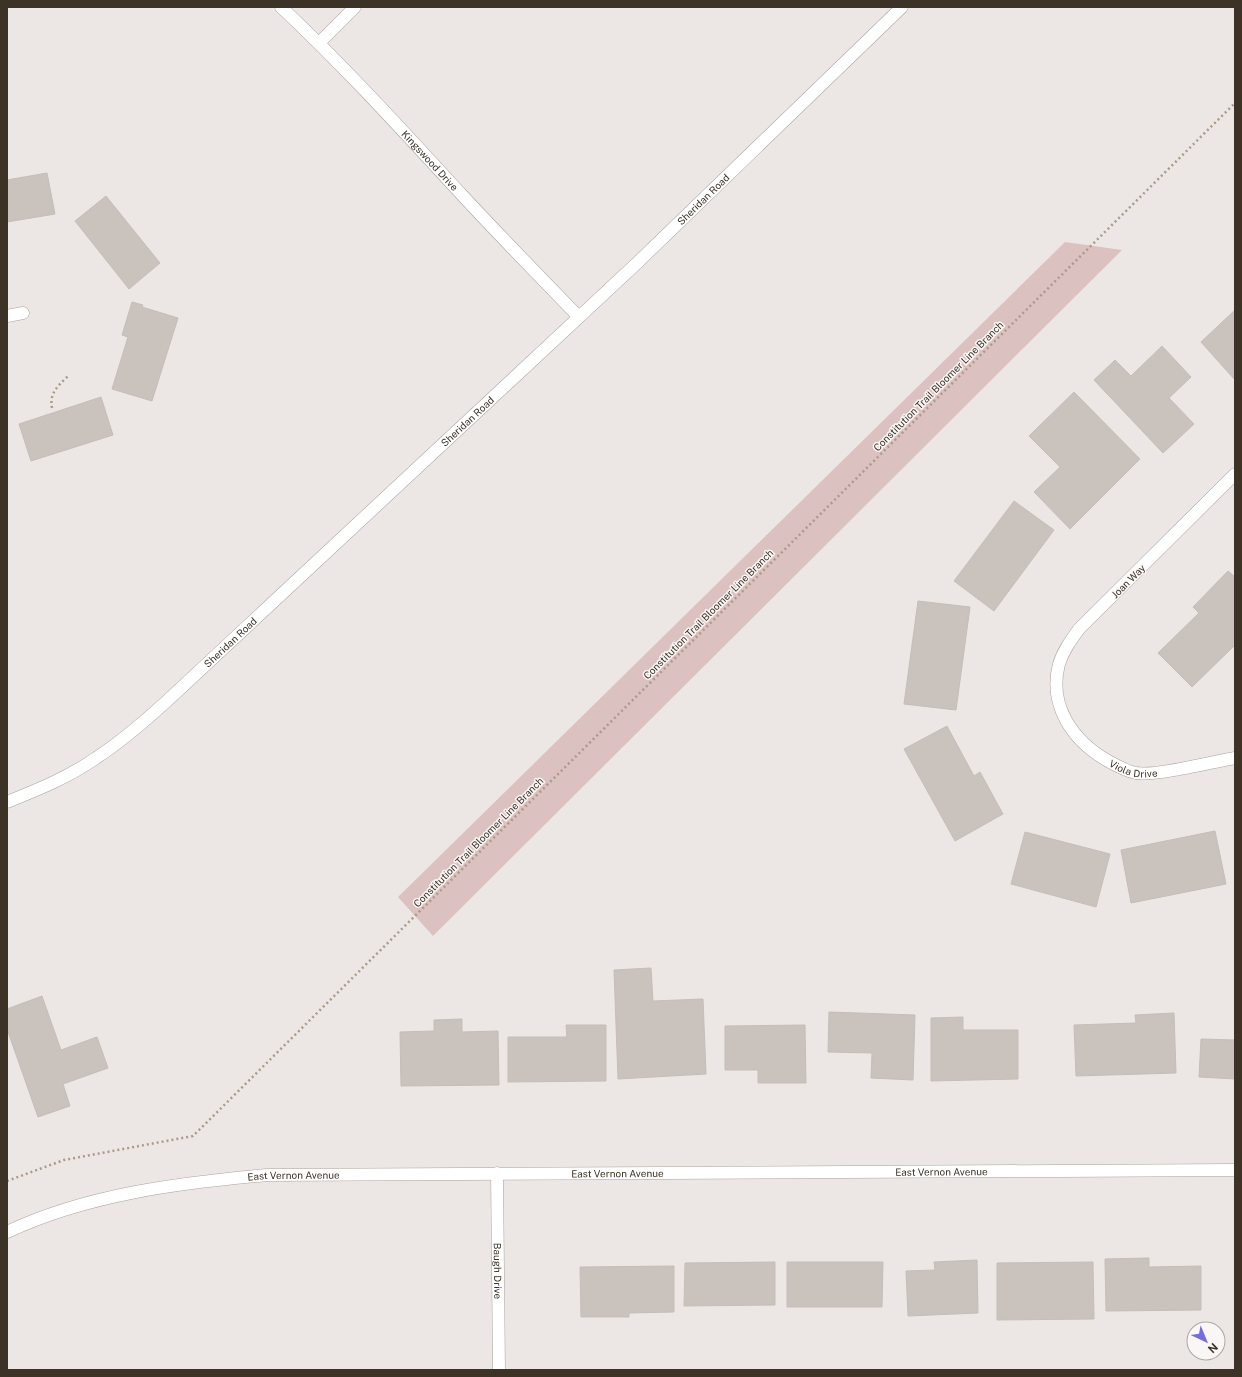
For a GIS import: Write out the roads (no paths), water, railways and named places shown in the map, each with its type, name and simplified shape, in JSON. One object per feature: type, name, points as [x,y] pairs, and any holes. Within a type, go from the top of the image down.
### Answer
[{"type":"street","name":"Kingswood Drive","points":[[281,7],[319,43],[388,114],[463,196],[578,316]]},
{"type":"street","points":[[319,43],[355,7]]},
{"type":"street","name":"Sheridan Road","points":[[7,802],[71,773],[95,759],[125,737],[168,700],[327,554],[578,316],[636,264],[902,7]]},
{"type":"street","points":[[7,316],[23,313]]},
{"type":"street","name":"Joan Way","points":[[1060,706],[1057,682],[1060,663],[1067,647],[1079,630],[1235,474]]},
{"type":"street","name":"Viola Drive","points":[[1060,706],[1072,733],[1085,746],[1120,768],[1136,773],[1157,772],[1235,758]]},
{"type":"street","name":"East Vernon Avenue","points":[[8,1229],[67,1209],[128,1193],[191,1182],[267,1175],[1235,1170]]},
{"type":"street","name":"Baugh Drive","points":[[497,1173],[499,1370]]}]
